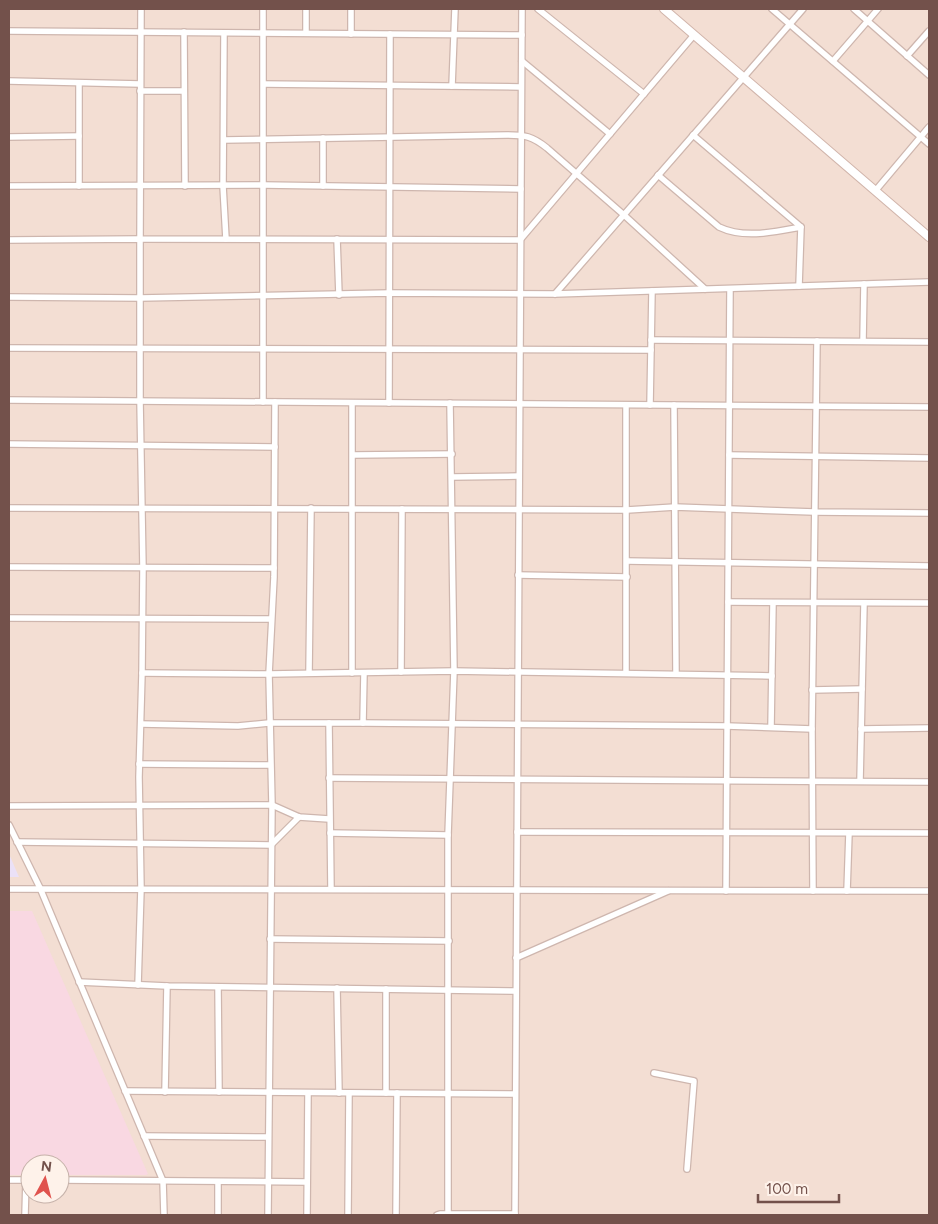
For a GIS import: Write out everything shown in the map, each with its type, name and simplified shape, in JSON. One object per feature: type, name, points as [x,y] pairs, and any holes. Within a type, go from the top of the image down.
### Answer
[{"type":"main road","points":[[664,9],[929,237]]},
{"type":"street","points":[[138,985],[141,889],[139,764],[143,619],[140,401],[141,9]]},
{"type":"street","points":[[263,9],[263,402]]},
{"type":"street","points":[[306,9],[306,34]]},
{"type":"street","points":[[351,9],[351,34]]},
{"type":"street","points":[[452,86],[455,9]]},
{"type":"street","points":[[437,1215],[515,1215],[522,9]]},
{"type":"street","points":[[538,9],[644,94]]},
{"type":"street","points":[[772,9],[929,144]]},
{"type":"street","points":[[555,294],[803,9]]},
{"type":"street","points":[[854,9],[929,75]]},
{"type":"street","points":[[833,61],[878,9]]},
{"type":"street","points":[[9,31],[453,36],[522,35]]},
{"type":"street","points":[[907,56],[929,31]]},
{"type":"street","points":[[184,32],[185,186]]},
{"type":"street","points":[[224,33],[223,186],[226,239]]},
{"type":"street","points":[[389,403],[390,34]]},
{"type":"street","points":[[520,240],[694,35]]},
{"type":"street","points":[[522,62],[610,134]]},
{"type":"street","points":[[9,81],[79,83],[184,91]]},
{"type":"street","points":[[79,83],[79,186]]},
{"type":"street","points":[[264,84],[521,87]]},
{"type":"street","points":[[876,190],[929,127]]},
{"type":"street","points":[[224,140],[521,135],[535,139],[624,215],[705,289]]},
{"type":"street","points":[[693,135],[801,227]]},
{"type":"street","points":[[9,137],[79,136]]},
{"type":"street","points":[[322,138],[323,186]]},
{"type":"street","points":[[658,175],[719,227],[728,231],[761,233],[801,227]]},
{"type":"street","points":[[9,186],[264,185],[521,189]]},
{"type":"street","points":[[799,286],[801,227]]},
{"type":"street","points":[[337,239],[339,295]]},
{"type":"street","points":[[9,240],[520,240]]},
{"type":"street","points":[[9,297],[140,298],[389,293],[555,294],[929,282]]},
{"type":"street","points":[[862,341],[864,284]]},
{"type":"street","points":[[726,891],[730,289]]},
{"type":"street","points":[[650,405],[652,291]]},
{"type":"street","points":[[651,340],[929,342]]},
{"type":"street","points":[[814,891],[812,690],[816,341]]},
{"type":"street","points":[[9,348],[651,350]]},
{"type":"street","points":[[9,400],[929,407]]},
{"type":"street","points":[[268,1215],[272,805],[269,674],[274,568],[275,402]]},
{"type":"street","points":[[352,403],[352,673]]},
{"type":"street","points":[[448,1214],[448,836],[454,671],[450,403]]},
{"type":"street","points":[[626,405],[628,510],[626,674]]},
{"type":"street","points":[[674,405],[676,674]]},
{"type":"street","points":[[9,444],[274,447]]},
{"type":"street","points":[[353,455],[452,454]]},
{"type":"street","points":[[729,455],[929,458]]},
{"type":"street","points":[[452,477],[519,476]]},
{"type":"street","points":[[9,508],[142,510],[274,508],[628,510],[675,507],[729,510],[929,513]]},
{"type":"street","points":[[309,673],[311,508]]},
{"type":"street","points":[[401,672],[402,509]]},
{"type":"street","points":[[627,561],[929,566]]},
{"type":"street","points":[[9,567],[274,568]]},
{"type":"street","points":[[518,575],[627,577]]},
{"type":"street","points":[[728,602],[813,604],[929,603]]},
{"type":"street","points":[[771,727],[773,602]]},
{"type":"street","points":[[860,781],[864,604]]},
{"type":"street","points":[[9,618],[272,619]]},
{"type":"street","points":[[142,672],[269,674],[454,671],[772,676]]},
{"type":"street","points":[[363,723],[364,673]]},
{"type":"street","points":[[812,690],[862,689]]},
{"type":"street","points":[[329,723],[331,889]]},
{"type":"street","points":[[141,724],[238,726],[363,723],[812,728]]},
{"type":"street","points":[[861,729],[929,728]]},
{"type":"street","points":[[139,764],[270,766]]},
{"type":"street","points":[[329,778],[929,782]]},
{"type":"street","points":[[9,806],[272,805],[299,817],[330,818]]},
{"type":"street","points":[[17,842],[271,845],[299,817]]},
{"type":"street","points":[[9,825],[40,888],[162,1181],[164,1215]]},
{"type":"street","points":[[517,832],[929,833]]},
{"type":"street","points":[[330,833],[448,836]]},
{"type":"street","points":[[847,891],[849,833]]},
{"type":"street","points":[[9,889],[929,891]]},
{"type":"street","points":[[516,958],[670,890]]},
{"type":"street","points":[[270,939],[449,941]]},
{"type":"street","points":[[79,982],[167,986],[516,991]]},
{"type":"street","points":[[165,1092],[167,986]]},
{"type":"street","points":[[218,986],[220,1092]]},
{"type":"street","points":[[338,988],[339,1093]]},
{"type":"street","points":[[386,989],[386,1093]]},
{"type":"street","points":[[654,1073],[694,1081],[687,1169]]},
{"type":"street","points":[[125,1091],[515,1094]]},
{"type":"street","points":[[307,1215],[308,1093]]},
{"type":"street","points":[[348,1215],[349,1093]]},
{"type":"street","points":[[396,1215],[397,1093]]},
{"type":"street","points":[[144,1136],[268,1137]]},
{"type":"street","points":[[70,1180],[307,1182]]},
{"type":"street","points":[[218,1182],[218,1215]]},
{"type":"shaded area","points":[[9,9],[929,9],[929,1215],[9,1215]]},
{"type":"shaded area","points":[[9,854],[19,877],[9,877]]},
{"type":"shaded area","points":[[9,911],[32,911],[148,1174],[70,1175],[70,1154],[20,1154],[20,1175],[9,1175]]}]
